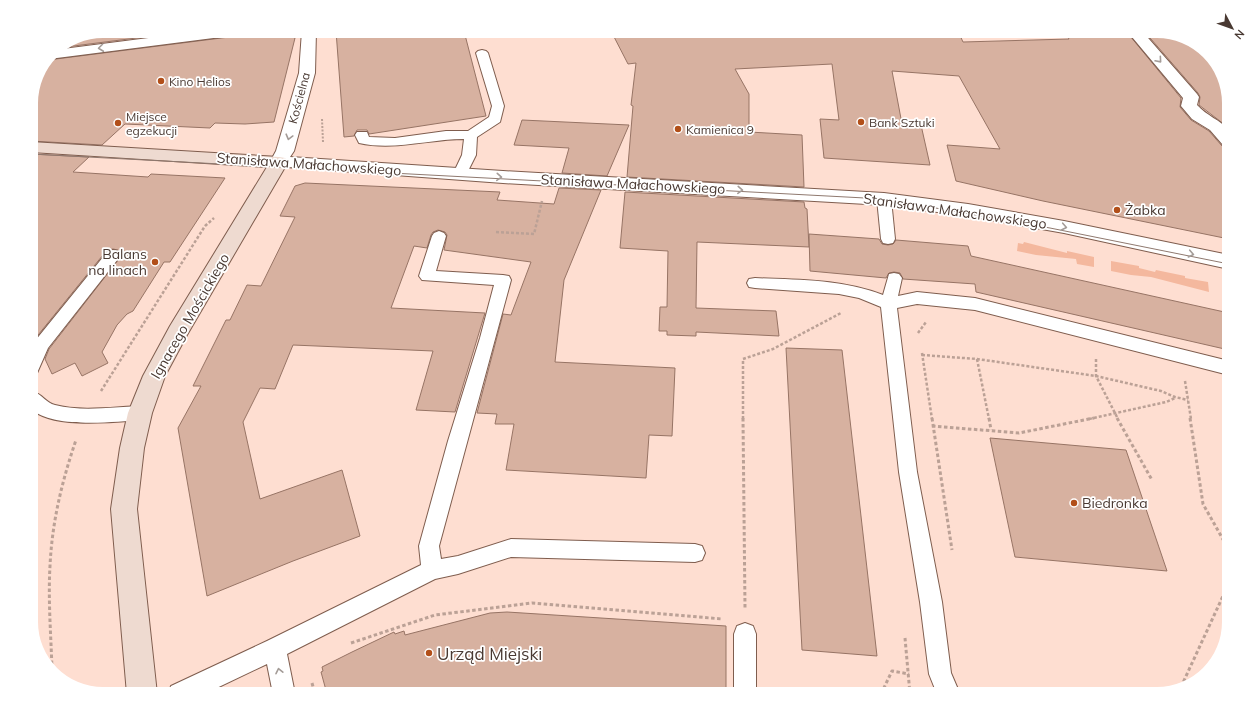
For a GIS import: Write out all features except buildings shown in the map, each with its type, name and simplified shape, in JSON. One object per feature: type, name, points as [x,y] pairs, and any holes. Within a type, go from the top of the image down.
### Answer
[{"type":"street","points":[[62,53],[180,38]]},
{"type":"street","name":"Kościelna","points":[[279,162],[285,151],[307,74],[309,38]]},
{"type":"street","points":[[1140,38],[1191,97],[1190,106],[1194,112],[1198,116],[1216,126],[1222,133]]},
{"type":"street","name":"Stanisława Małachowskiego","points":[[38,147],[884,199],[968,210],[1064,227],[1222,261]]},
{"type":"street","name":"Ignacego Mościckiego","points":[[141,687],[124,509],[132,448],[140,413],[154,376],[178,332],[279,162]]},
{"type":"lane","points":[[362,135],[364,140],[377,143],[405,142],[446,135],[471,135],[495,119],[498,106],[482,53]]},
{"type":"lane","points":[[460,174],[469,155],[471,135]]},
{"type":"lane","points":[[884,199],[888,239]]},
{"type":"lane","points":[[432,570],[429,546],[503,280],[427,276],[438,236]]},
{"type":"lane","points":[[38,352],[41,345],[113,256]]},
{"type":"lane","points":[[894,278],[889,304],[908,472],[931,602],[940,674],[946,687]]},
{"type":"lane","points":[[755,283],[839,288],[862,293],[889,304],[917,298],[975,304],[1222,366]]},
{"type":"lane","points":[[38,403],[42,408],[58,413],[87,415],[140,413]]},
{"type":"lane","points":[[194,687],[275,649],[432,570],[458,565],[511,548],[695,553]]},
{"type":"lane","points":[[745,628],[745,687]]},
{"type":"lane","points":[[275,649],[283,687]]},
{"type":"path","points":[[496,232],[534,234],[543,199]]},
{"type":"path","points":[[344,645],[435,615],[532,603],[745,628],[743,359],[773,349],[849,309],[862,293]]},
{"type":"path","points":[[919,341],[918,334],[928,318]]},
{"type":"path","points":[[1096,334],[1096,376],[1115,414],[1152,480]]},
{"type":"path","points":[[921,348],[953,558]]},
{"type":"path","points":[[922,355],[977,359],[1096,376],[1161,391],[1175,397],[1188,400]]},
{"type":"path","points":[[1181,356],[1203,504],[1222,538]]},
{"type":"path","points":[[977,359],[992,430]]},
{"type":"path","points":[[932,426],[1019,433],[1115,414],[1166,402],[1175,397]]},
{"type":"path","points":[[1184,681],[1222,598]]},
{"type":"path","points":[[884,687],[892,671],[909,674]]},
{"type":"path","points":[[312,680],[314,687]]},
{"type":"shaded area","points":[[1024,242],[1067,253],[1067,251],[1094,257],[1094,267],[1077,264],[1076,259],[1036,255],[1017,251],[1018,243],[1023,244]]},
{"type":"shaded area","points":[[1111,261],[1139,266],[1139,268],[1155,272],[1156,270],[1185,276],[1185,278],[1208,282],[1209,292],[1151,277],[1111,271]]},
{"type":"tram line","points":[[38,154],[884,199],[1050,228],[1222,263]]},
{"type":"place","name":"Kino Helios","points":[[161,81]]},
{"type":"place","name":"Bank Sztuki","points":[[861,122]]},
{"type":"place","name":"Miejsce egzekucji","points":[[118,123]]},
{"type":"place","name":"Kamienica 9","points":[[678,129]]},
{"type":"place","name":"Żabka","points":[[1117,210]]},
{"type":"place","name":"Balans na linach","points":[[155,262]]},
{"type":"place","name":"Biedronka","points":[[1074,503]]},
{"type":"place","name":"Urząd Miejski","points":[[429,653]]}]
